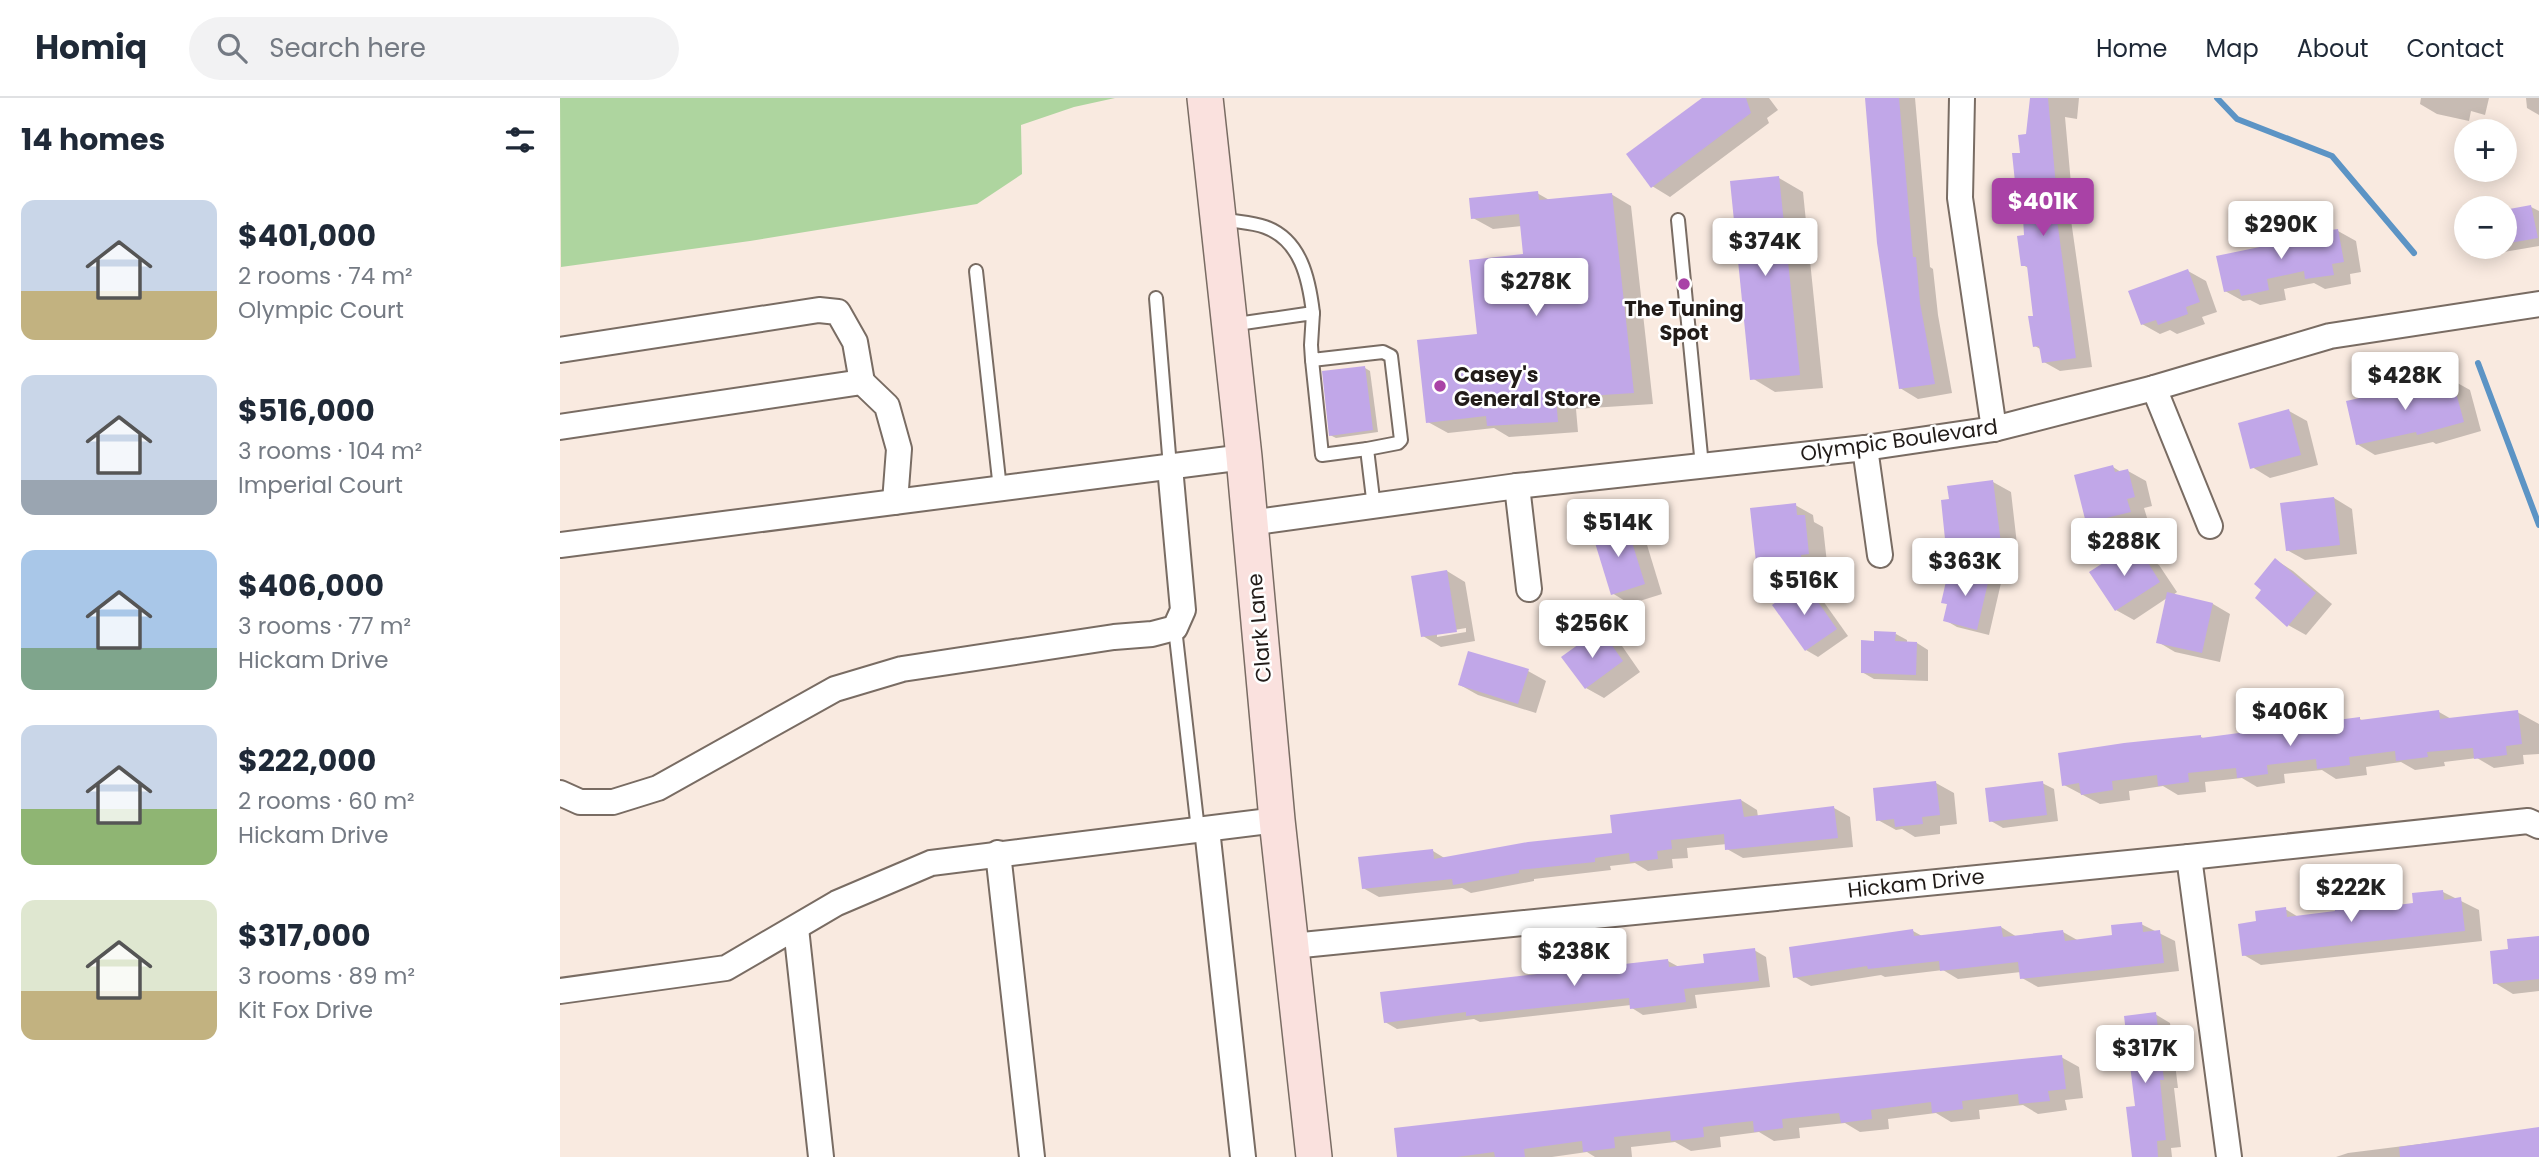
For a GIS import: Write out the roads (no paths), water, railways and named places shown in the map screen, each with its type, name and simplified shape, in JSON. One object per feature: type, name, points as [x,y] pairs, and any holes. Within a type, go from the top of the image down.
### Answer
[{"type":"main road","name":"Clark Lane","points":[[1205,98],[1244,457],[1277,820],[1314,1157]]},
{"type":"street","points":[[1962,98],[1960,198],[1994,429]]},
{"type":"street","name":"Olympic Boulevard","points":[[1249,523],[1517,486],[1865,448],[1994,429],[2154,388],[2330,336],[2539,304]]},
{"type":"street","points":[[560,350],[820,310],[838,312],[855,342],[862,382],[887,407],[899,449],[895,502]]},
{"type":"street","points":[[560,426],[862,382]]},
{"type":"street","points":[[2154,388],[2210,526]]},
{"type":"street","points":[[1865,448],[1881,555]]},
{"type":"street","points":[[560,545],[1244,457]]},
{"type":"street","points":[[560,793],[580,802],[613,802],[658,788],[835,689],[902,669],[1114,637],[1152,634],[1175,628],[1183,610],[1170,467]]},
{"type":"street","points":[[1517,486],[1529,589]]},
{"type":"street","points":[[560,991],[726,968],[837,903],[931,863],[1277,820]]},
{"type":"street","name":"Hickam Drive","points":[[1292,946],[2528,821],[2539,827]]},
{"type":"street","points":[[1203,830],[1243,1157]]},
{"type":"street","points":[[998,853],[1032,1157]]},
{"type":"street","points":[[2189,857],[2229,1157]]},
{"type":"street","points":[[796,928],[821,1157]]},
{"type":"lane","points":[[1218,219],[1266,227],[1292,244],[1310,281],[1313,313],[1312,360],[1322,455],[1367,449],[1398,443],[1401,440],[1391,356],[1383,352],[1312,360]]},
{"type":"lane","points":[[1678,220],[1702,466]]},
{"type":"lane","points":[[976,271],[1000,489]]},
{"type":"lane","points":[[1156,298],[1170,467]]},
{"type":"lane","points":[[1230,325],[1313,313]]},
{"type":"lane","points":[[1367,449],[1374,507]]},
{"type":"lane","points":[[1175,628],[1203,830]]},
{"type":"waterway","points":[[2217,98],[2237,119],[2332,156],[2414,253]]},
{"type":"waterway","points":[[2478,363],[2539,525]]},
{"type":"place","name":"The Tuning Spot","points":[[1684,284]]},
{"type":"place","name":"Casey's General Store","points":[[1440,386]]}]
